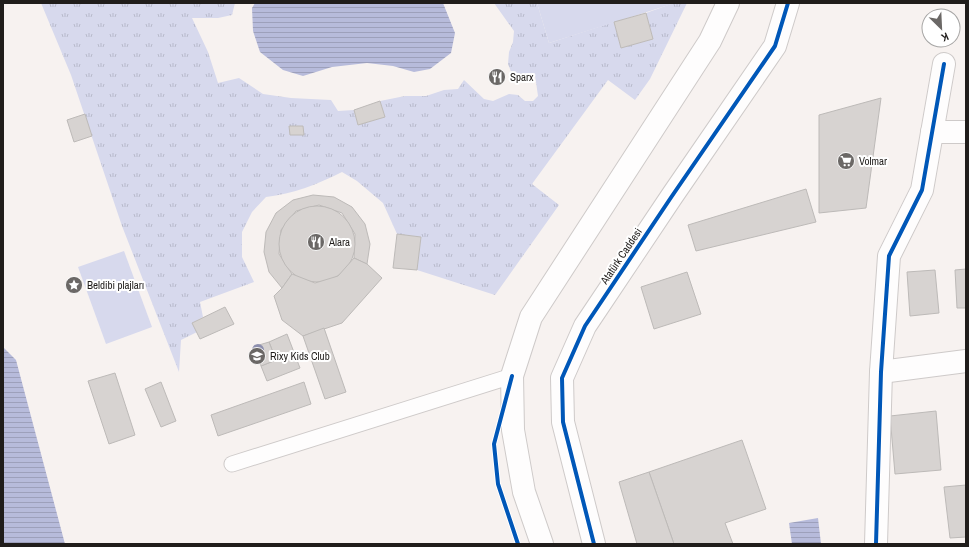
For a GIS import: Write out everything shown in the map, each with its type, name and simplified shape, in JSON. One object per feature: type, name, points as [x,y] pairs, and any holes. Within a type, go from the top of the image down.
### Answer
[{"type":"street","points":[[542,544],[524,492],[513,430],[512,376],[531,317],[710,41],[728,3]]},
{"type":"street","name":"Atatürk Caddesi","points":[[594,544],[563,422],[562,378],[585,326],[775,46],[788,3]]},
{"type":"street","points":[[876,544],[881,372],[889,256],[922,190],[944,64]]},
{"type":"street","points":[[932,132],[966,132]]},
{"type":"street","points":[[881,372],[966,361]]},
{"type":"lane","points":[[232,464],[512,376]]},
{"type":"green space","points":[[41,3],[235,3],[232,15],[218,18],[192,18],[208,52],[218,83],[239,78],[263,94],[291,98],[331,100],[338,111],[354,110],[358,125],[385,117],[380,101],[405,96],[426,96],[444,90],[458,89],[464,80],[484,99],[493,101],[509,94],[518,95],[525,101],[533,101],[538,96],[535,75],[520,77],[512,74],[508,64],[514,31],[494,3],[537,3],[549,43],[614,22],[621,48],[653,39],[646,13],[671,3],[687,3],[650,79],[635,100],[608,80],[532,184],[559,205],[495,295],[417,270],[421,237],[397,234],[383,203],[357,181],[342,172],[305,188],[286,194],[266,197],[252,212],[242,232],[242,257],[254,282],[200,302],[203,317],[192,323],[197,332],[181,340],[179,372],[122,226],[71,75]]},
{"type":"green space","points":[[537,3],[671,3],[672,4],[549,43]]},
{"type":"green space","points":[[124,251],[152,327],[106,344],[78,267]]},
{"type":"shaded area","points":[[255,3],[443,3],[455,33],[451,53],[430,69],[414,72],[393,66],[367,63],[332,67],[303,76],[283,70],[260,52],[253,31],[252,8]]},
{"type":"shaded area","points":[[3,347],[16,360],[65,544],[3,544]]},
{"type":"shaded area","points":[[818,518],[821,544],[792,544],[789,523]]},
{"type":"building","points":[[646,13],[653,39],[621,48],[614,22]]},
{"type":"building","name":"Volmar","points":[[881,98],[866,208],[819,213],[819,115]]},
{"type":"building","points":[[380,101],[385,117],[358,125],[354,110]]},
{"type":"building","points":[[85,114],[92,136],[74,142],[67,120]]},
{"type":"building","points":[[289,126],[303,126],[304,135],[290,135]]},
{"type":"building","points":[[806,189],[816,222],[696,251],[688,225]]},
{"type":"building","points":[[313,195],[334,197],[352,207],[365,224],[370,244],[367,264],[354,258],[355,234],[342,213],[319,205],[296,211],[281,230],[279,254],[292,274],[282,288],[269,272],[264,252],[266,232],[276,213],[293,200]]},
{"type":"building","points":[[317,206],[331,209],[344,217],[352,230],[355,244],[352,258],[344,271],[331,279],[317,282],[303,279],[290,271],[282,258],[279,244],[282,230],[290,217],[303,209]]},
{"type":"building","points":[[397,234],[421,237],[417,270],[393,268]]},
{"type":"building","points":[[354,258],[367,264],[382,278],[342,323],[303,336],[282,320],[274,296],[292,274],[315,283],[338,276]]},
{"type":"building","points":[[966,269],[966,308],[957,308],[955,270]]},
{"type":"building","points":[[935,270],[939,313],[910,316],[907,272]]},
{"type":"building","points":[[687,272],[701,314],[654,329],[641,287]]},
{"type":"building","points":[[225,307],[234,324],[200,339],[192,323]]},
{"type":"building","points":[[324,328],[346,392],[325,399],[303,336]]},
{"type":"building","points":[[287,334],[300,368],[267,381],[261,366],[276,360],[269,342]]},
{"type":"building","points":[[269,342],[276,360],[261,366],[258,356],[263,354],[259,345]]},
{"type":"building","points":[[115,373],[135,435],[109,444],[88,381]]},
{"type":"building","points":[[161,382],[176,421],[161,427],[145,389]]},
{"type":"building","points":[[304,382],[311,404],[218,436],[211,415]]},
{"type":"building","points":[[936,411],[941,470],[895,474],[890,416]]},
{"type":"building","points":[[742,440],[766,509],[725,523],[733,544],[674,544],[649,472]]},
{"type":"building","points":[[649,472],[674,544],[637,544],[619,482]]},
{"type":"building","points":[[966,485],[966,537],[950,538],[944,487]]},
{"type":"cycle path","points":[[594,544],[563,422],[562,378],[585,326],[775,46],[788,3]]},
{"type":"cycle path","points":[[876,544],[881,372],[889,256],[922,190],[944,64]]},
{"type":"cycle path","points":[[512,376],[494,444],[498,484],[518,544]]},
{"type":"place","name":"Sparx","points":[[497,77]]},
{"type":"place","name":"Volmar","points":[[846,161]]},
{"type":"place","name":"Alara","points":[[316,242]]},
{"type":"place","name":"Beldibi plajları","points":[[74,285]]},
{"type":"place","name":"Rixy Kids Club","points":[[257,356]]}]
